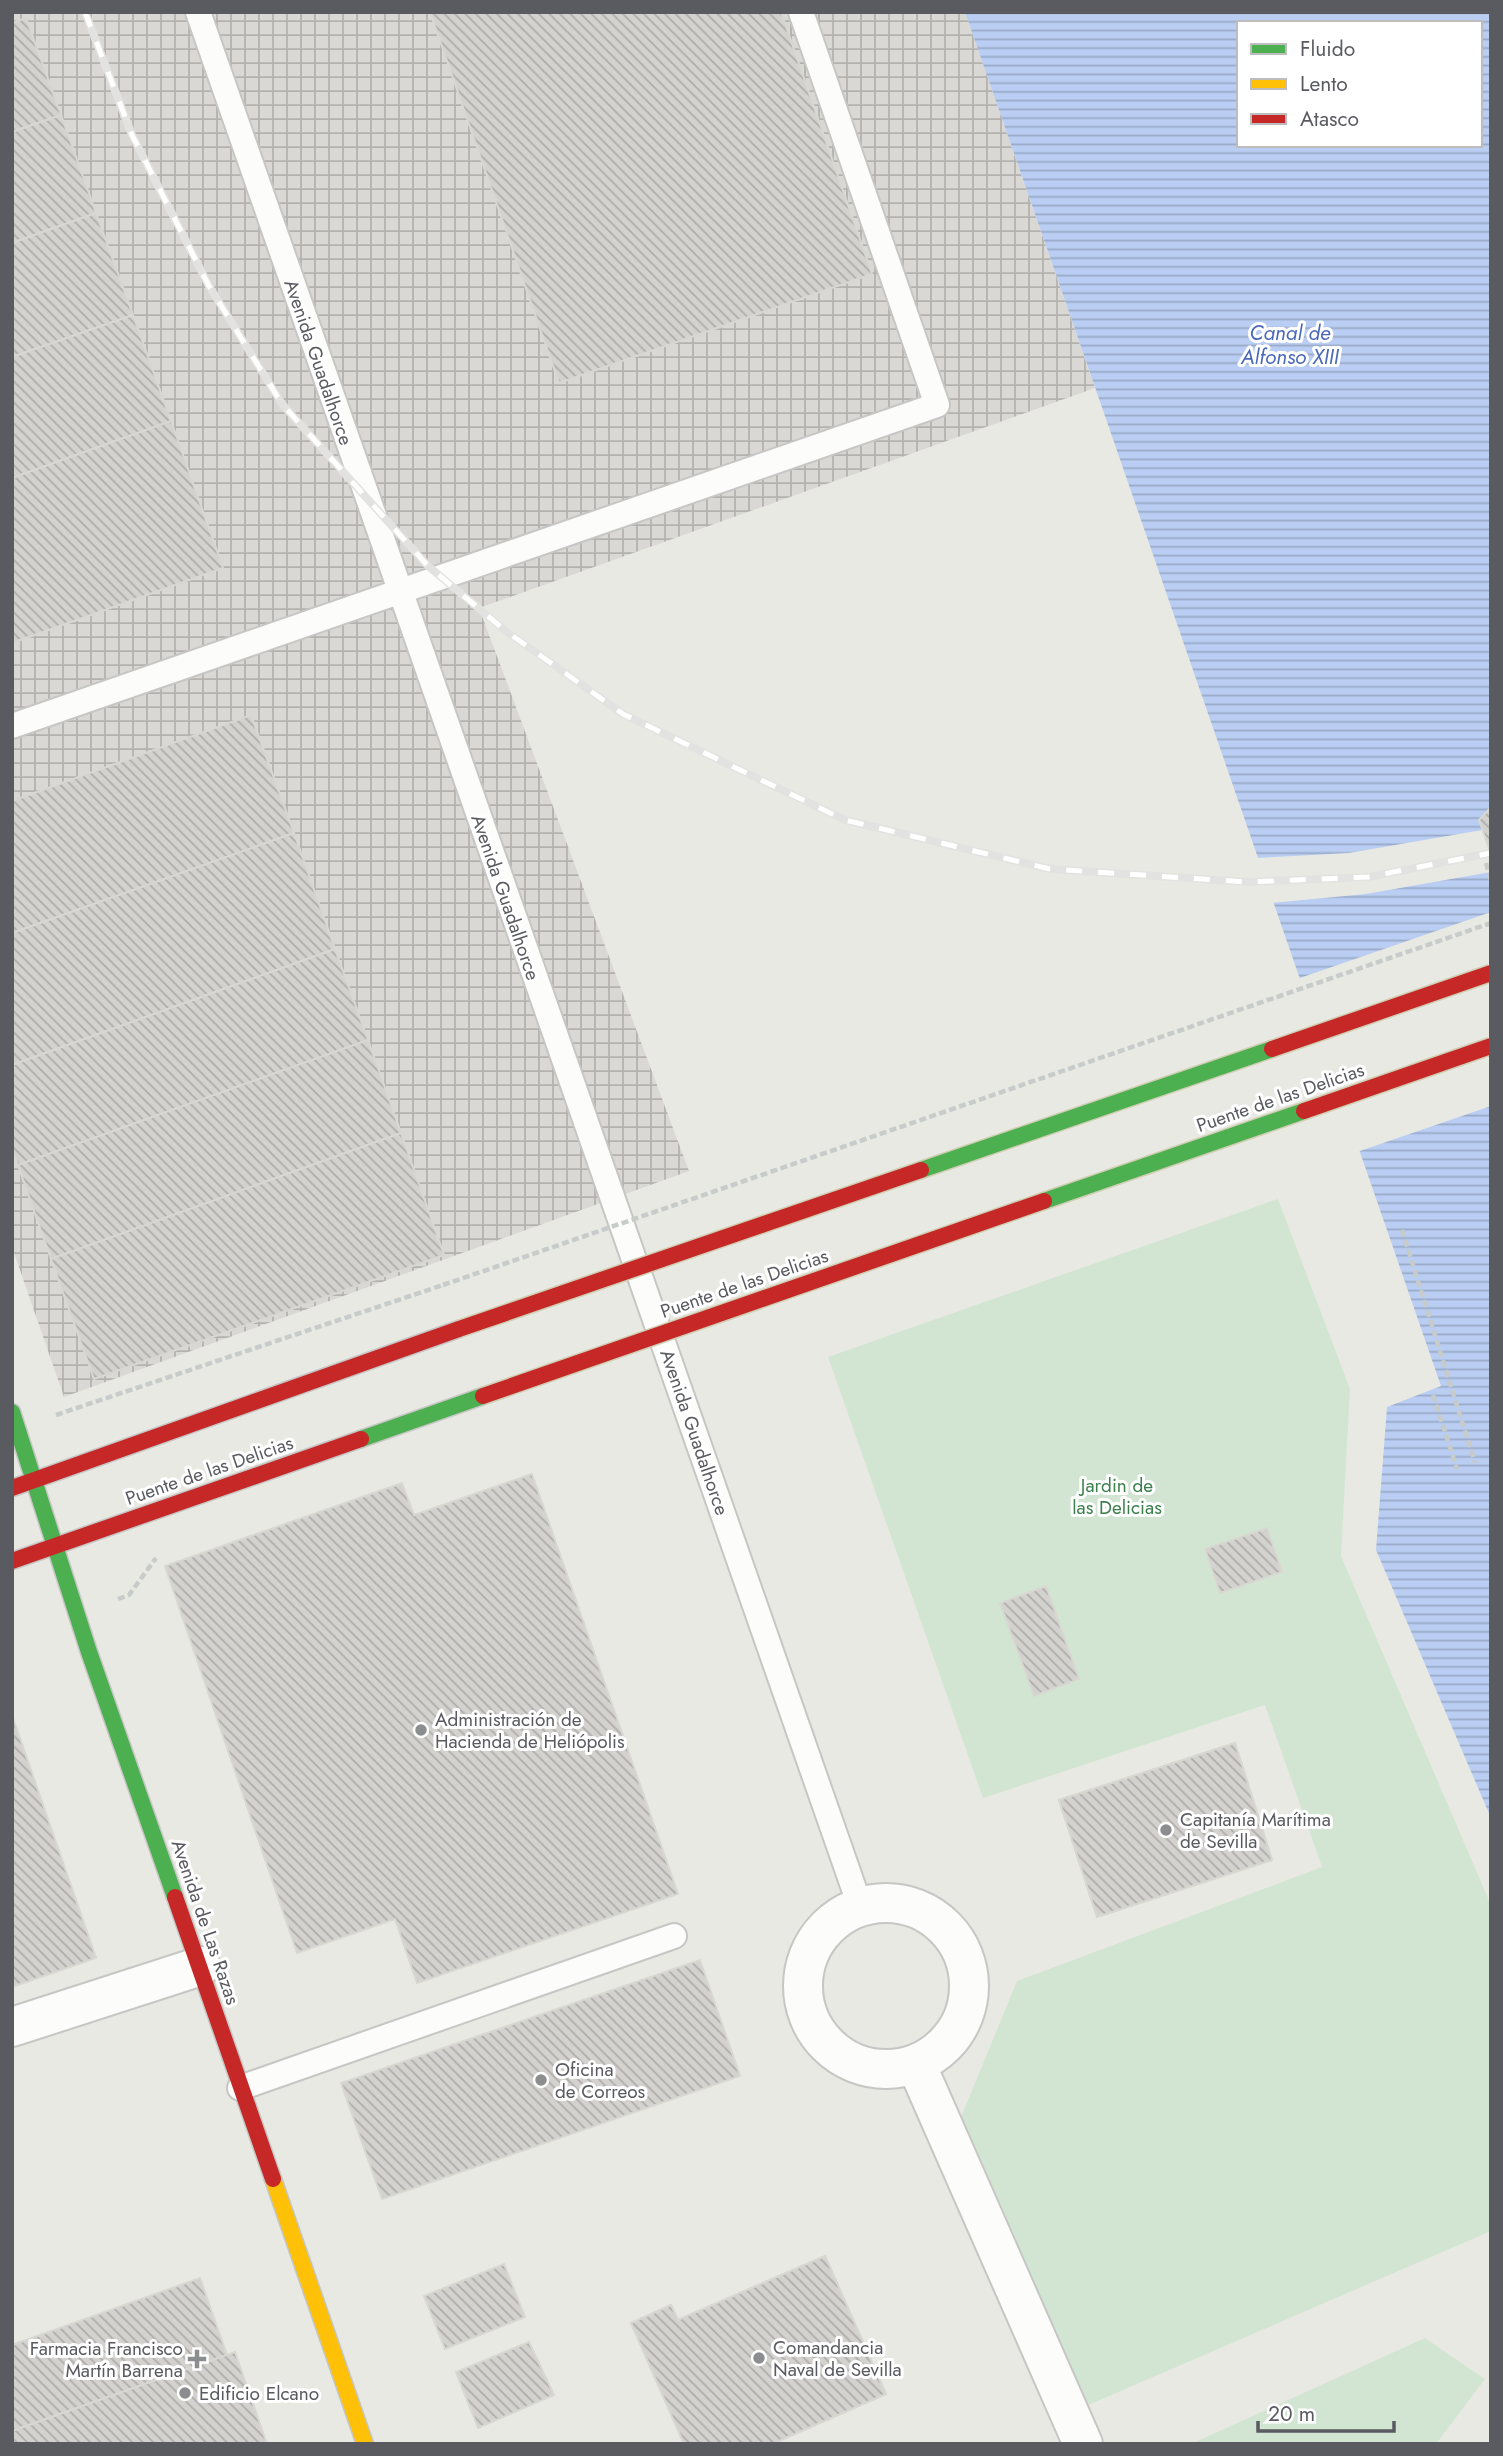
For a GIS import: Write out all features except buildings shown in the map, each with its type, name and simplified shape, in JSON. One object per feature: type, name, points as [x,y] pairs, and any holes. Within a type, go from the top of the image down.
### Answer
[{"type":"main road","points":[[12,1488],[459,1329],[1491,973]]},
{"type":"main road","name":"Puente de las Delicias","points":[[12,1562],[1491,1046]]},
{"type":"main road","name":"Avenida de Las Razas","points":[[12,1412],[89,1652],[201,1966],[240,2088],[365,2444]]},
{"type":"street","points":[[886,1903],[912,1907],[935,1918],[953,1936],[965,1959],[970,1984],[967,2010],[955,2033],[938,2052],[916,2064],[889,2070],[863,2067],[839,2056],[819,2037],[807,2014],[802,1988],[806,1961],[818,1937],[837,1919],[860,1906],[886,1903]]},
{"type":"street","points":[[12,2027],[201,1966]]},
{"type":"street","points":[[916,2064],[1083,2444]]},
{"type":"lane","name":"Avenida Guadalhorce","points":[[198,12],[860,1906]]},
{"type":"lane","points":[[12,726],[937,405],[801,12]]},
{"type":"lane","points":[[240,2088],[674,1936]]},
{"type":"path","points":[[1486,863],[1491,881]]},
{"type":"path","points":[[93,1402],[443,1285],[1491,923]]},
{"type":"path","points":[[1402,1230],[1475,1463]]},
{"type":"path","points":[[1433,1395],[1457,1469]]},
{"type":"shaded area","points":[[12,12],[965,12],[1095,388],[479,608],[689,1171],[64,1397],[12,1247]]},
{"type":"green space","name":"Jardin de las Delicias","points":[[1278,1199],[1350,1389],[1341,1556],[1491,1905],[1491,2231],[1086,2406],[959,2122],[1017,1981],[1322,1867],[1265,1705],[983,1798],[828,1357]]},
{"type":"green space","points":[[1425,2338],[1485,2379],[1436,2444],[1191,2444]]},
{"type":"water","name":"Canal de Alfonso XIII","points":[[965,12],[1491,12],[1491,1818],[1376,1550],[1387,1407],[1441,1386]]},
{"type":"pier","points":[[1491,807],[1491,872],[1366,894],[1271,903],[1256,858],[1349,853],[1482,830],[1479,820]]},
{"type":"pier","points":[[1491,912],[1491,1106],[1357,1152],[1297,979]]},
{"type":"railway","points":[[85,12],[132,135],[209,286],[282,404],[428,566],[507,632],[623,714],[845,820],[1050,869],[1247,882],[1368,877],[1491,853]]},
{"type":"traffic: fast","points":[[921,1170],[1272,1049]]},
{"type":"traffic: fast","points":[[1044,1201],[1304,1111]]},
{"type":"traffic: fast","points":[[361,1439],[483,1396]]},
{"type":"traffic: fast","points":[[12,1412],[89,1652],[175,1897]]},
{"type":"traffic: slow","points":[[273,2179],[365,2444]]},
{"type":"traffic: jam","points":[[1272,1049],[1491,973]]},
{"type":"traffic: jam","points":[[1304,1111],[1491,1046]]},
{"type":"traffic: jam","points":[[459,1329],[921,1170]]},
{"type":"traffic: jam","points":[[483,1396],[1044,1201]]},
{"type":"traffic: jam","points":[[12,1488],[459,1329]]},
{"type":"traffic: jam","points":[[12,1561],[361,1439]]},
{"type":"traffic: jam","points":[[175,1897],[273,2179]]},
{"type":"place","name":"Administración de Hacienda de Heliópolis","points":[[421,1730]]},
{"type":"place","name":"Capitanía Marítima de Sevilla","points":[[1166,1830]]},
{"type":"place","name":"Oficina de Correos","points":[[541,2080]]},
{"type":"place","name":"Comandancia Naval de Sevilla","points":[[759,2358]]},
{"type":"place","name":"Farmacia Francisco Martín Barrena","points":[[197,2359]]},
{"type":"place","name":"Edificio Elcano","points":[[185,2393]]}]
